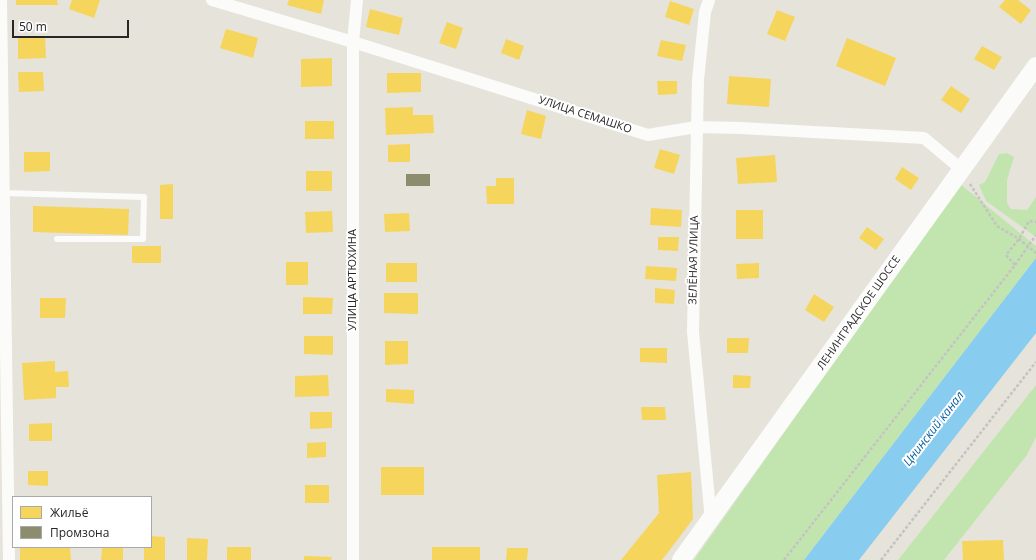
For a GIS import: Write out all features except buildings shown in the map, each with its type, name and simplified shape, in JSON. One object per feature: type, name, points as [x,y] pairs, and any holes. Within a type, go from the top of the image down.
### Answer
[{"type":"street","points":[[1,0],[1,146],[9,560]]},
{"type":"street","name":"УЛИЦА СЕМАШКО","points":[[212,0],[353,42],[648,135],[696,127],[924,138],[961,169]]},
{"type":"street","name":"УЛИЦА АРТЮХИНА","points":[[353,560],[353,42],[357,0]]},
{"type":"street","name":"ЗЕЛЁНАЯ УЛИЦА","points":[[709,0],[705,12],[698,80],[693,332],[711,520]]},
{"type":"street","name":"ЛЕНИНГРАДСКОЕ ШОССЕ","points":[[681,560],[1036,66]]},
{"type":"lane","points":[[3,193],[144,197],[143,240],[57,239]]},
{"type":"path","points":[[961,169],[997,226],[1019,239],[1036,253]]},
{"type":"path","points":[[1014,265],[1006,255],[1019,239],[1030,221],[1036,222]]},
{"type":"path","points":[[784,560],[1036,235]]},
{"type":"path","points":[[881,560],[1036,362]]},
{"type":"green space","points":[[1007,153],[1014,157],[1007,180],[1007,203],[1011,209],[1027,210],[1036,197],[1036,237],[986,201],[979,185],[985,182],[999,154]]},
{"type":"green space","points":[[960,184],[1036,246],[1036,258],[804,560],[694,560]]},
{"type":"green space","points":[[1036,385],[1036,437],[1027,455],[944,560],[898,560]]},
{"type":"water","name":"Цнинский канал","points":[[1036,258],[1036,333],[859,560],[804,560]]}]
